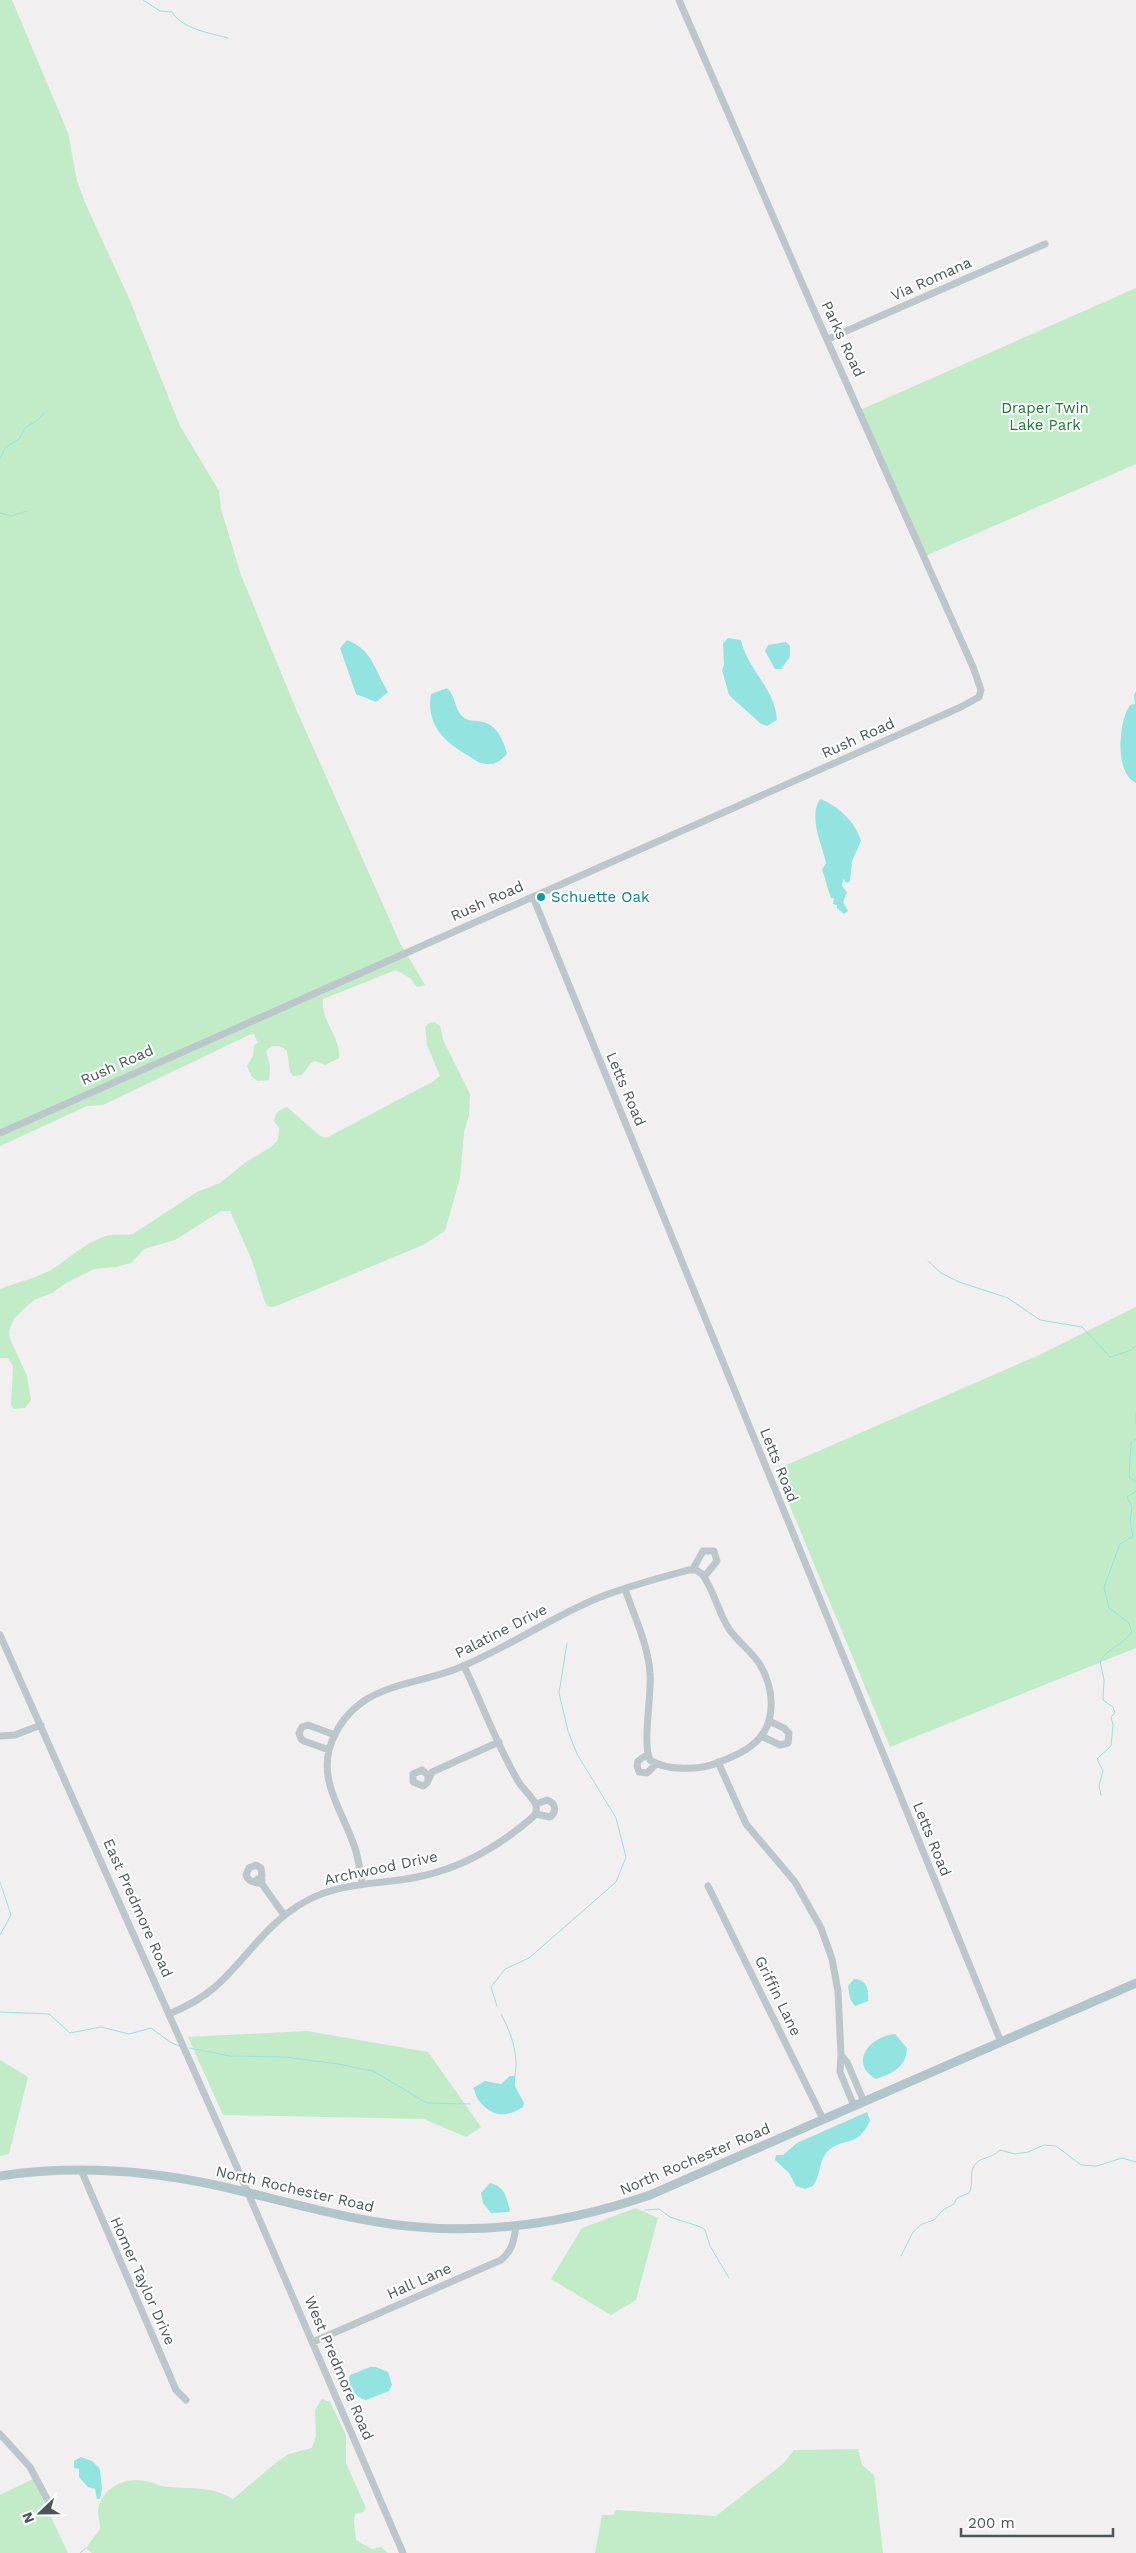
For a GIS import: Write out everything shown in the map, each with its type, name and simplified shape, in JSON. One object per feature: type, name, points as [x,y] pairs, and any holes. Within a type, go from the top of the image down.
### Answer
[{"type":"main road","name":"North Rochester Road","points":[[0,2176],[81,2170],[158,2175],[248,2193],[354,2218],[407,2226],[486,2229],[516,2226],[584,2214],[650,2195],[1136,1983]]},
{"type":"street","name":"Parks Road","points":[[680,0],[973,667],[981,690]]},
{"type":"street","name":"Via Romana","points":[[828,339],[1045,244]]},
{"type":"street","name":"Rush Road","points":[[0,1133],[961,707],[979,697],[981,690]]},
{"type":"street","name":"Letts Road","points":[[532,896],[1001,2042]]},
{"type":"street","points":[[624,1589],[649,1664],[648,1754],[650,1760],[656,1764],[690,1768],[718,1762],[744,1751],[761,1736],[769,1721],[772,1700],[765,1675],[754,1656],[726,1624],[704,1576],[700,1571],[693,1569],[703,1551],[714,1551],[717,1561],[704,1576]]},
{"type":"street","name":"Palatine Drive","points":[[362,1884],[352,1840],[331,1791],[328,1772],[330,1750],[335,1734],[347,1716],[373,1696],[464,1666],[568,1612],[624,1589],[693,1569]]},
{"type":"street","name":"East Predmore Road","points":[[0,1635],[248,2193]]},
{"type":"street","points":[[464,1666],[517,1781],[536,1804],[536,1814]]},
{"type":"street","points":[[761,1736],[780,1745],[788,1743],[789,1733],[769,1721]]},
{"type":"street","points":[[0,1736],[15,1735],[41,1725]]},
{"type":"street","points":[[330,1750],[304,1742],[299,1733],[302,1727],[308,1725],[335,1734]]},
{"type":"street","points":[[428,1772],[428,1780],[420,1786],[412,1779],[414,1772],[428,1772],[499,1742]]},
{"type":"street","points":[[648,1754],[638,1761],[639,1772],[647,1773],[656,1764]]},
{"type":"street","points":[[718,1762],[746,1824],[795,1882],[821,1928],[832,1959],[838,1991],[840,2072],[854,2106]]},
{"type":"street","name":"Archwood Drive","points":[[169,2014],[192,2003],[216,1986],[265,1931],[284,1915],[329,1891],[362,1884],[424,1876],[462,1863],[502,1842],[536,1814],[550,1817],[554,1813],[555,1808],[548,1800],[536,1804]]},
{"type":"street","points":[[262,1880],[254,1882],[246,1875],[249,1868],[259,1866],[262,1880],[284,1915]]},
{"type":"street","name":"Griffin Lane","points":[[708,1886],[824,2119]]},
{"type":"street","points":[[841,2056],[847,2062],[864,2102]]},
{"type":"street","name":"Homer Taylor Drive","points":[[81,2170],[176,2390],[186,2400]]},
{"type":"street","name":"West Predmore Road","points":[[248,2193],[403,2553]]},
{"type":"street","name":"Hall Lane","points":[[313,2342],[501,2260],[508,2254],[513,2244],[516,2226]]},
{"type":"street","points":[[0,2434],[27,2463],[48,2501]]},
{"type":"green space","points":[[0,0],[12,0],[68,133],[77,181],[86,205],[128,296],[180,426],[219,491],[221,509],[241,575],[296,709],[400,943],[425,985],[417,987],[410,978],[396,970],[323,999],[325,1014],[339,1050],[339,1058],[325,1065],[315,1061],[311,1063],[302,1075],[293,1076],[290,1072],[287,1051],[282,1047],[276,1046],[266,1051],[270,1066],[269,1080],[258,1081],[252,1077],[247,1066],[253,1056],[254,1045],[258,1043],[254,1034],[251,1034],[103,1105],[87,1106],[0,1146]]},
{"type":"green space","name":"Draper Twin Lake Park","points":[[1136,288],[1136,464],[925,556],[860,410]]},
{"type":"green space","points":[[434,1022],[440,1026],[444,1042],[470,1094],[460,1178],[445,1231],[423,1245],[274,1307],[267,1306],[265,1302],[251,1258],[230,1211],[221,1211],[175,1240],[144,1249],[131,1263],[116,1267],[94,1269],[66,1283],[52,1293],[34,1300],[26,1307],[14,1319],[9,1331],[10,1339],[27,1376],[31,1400],[25,1408],[14,1409],[11,1405],[13,1366],[8,1358],[0,1358],[0,1289],[51,1270],[96,1240],[110,1235],[133,1234],[197,1192],[220,1183],[278,1140],[279,1128],[274,1121],[278,1112],[284,1108],[287,1107],[320,1136],[326,1138],[434,1081],[440,1076],[427,1045],[425,1027],[429,1023]]},
{"type":"green space","points":[[1136,1307],[1136,1648],[890,1747],[775,1470],[1039,1355]]},
{"type":"green space","points":[[307,2031],[428,2052],[481,2127],[466,2137],[424,2119],[223,2115],[188,2037]]},
{"type":"green space","points":[[0,2060],[28,2077],[9,2154],[0,2156]]},
{"type":"green space","points":[[636,2208],[658,2218],[636,2300],[611,2315],[551,2279],[582,2228]]},
{"type":"green space","points":[[322,2399],[330,2402],[346,2435],[346,2463],[366,2508],[363,2512],[355,2514],[356,2540],[372,2549],[381,2547],[388,2553],[92,2553],[86,2548],[100,2529],[98,2510],[100,2502],[109,2490],[122,2483],[137,2480],[167,2487],[209,2490],[233,2499],[289,2454],[312,2448],[316,2436],[315,2410]]},
{"type":"green space","points":[[858,2449],[862,2465],[874,2475],[883,2553],[595,2553],[602,2515],[613,2515],[616,2510],[716,2516],[784,2463],[794,2450]]},
{"type":"green space","points":[[33,2479],[68,2553],[0,2553],[0,2495]]},
{"type":"water","points":[[728,638],[741,640],[749,661],[772,698],[777,720],[767,726],[761,724],[729,695],[722,670],[724,665],[723,643]]},
{"type":"water","points":[[347,640],[368,655],[388,692],[376,702],[356,694],[340,648]]},
{"type":"water","points":[[786,642],[790,646],[790,657],[781,669],[775,669],[765,651],[768,645]]},
{"type":"water","points":[[447,688],[463,717],[468,720],[488,724],[499,734],[507,754],[500,760],[491,764],[479,762],[452,745],[439,731],[431,715],[431,694]]},
{"type":"water","points":[[1136,691],[1136,783],[1125,771],[1122,762],[1121,732],[1125,715],[1130,705],[1135,704],[1134,695]]},
{"type":"water","points":[[820,799],[833,805],[845,815],[855,827],[861,841],[852,861],[850,881],[847,883],[843,879],[842,886],[847,892],[843,902],[848,911],[844,914],[837,908],[837,905],[833,904],[834,898],[831,898],[822,870],[826,863],[817,831],[815,814]]},
{"type":"water","points":[[854,1979],[864,1983],[868,1997],[868,2001],[855,2006],[850,1999],[848,1986]]},
{"type":"water","points":[[895,2034],[907,2048],[904,2060],[893,2072],[876,2079],[868,2073],[864,2066],[863,2058],[871,2045],[886,2036]]},
{"type":"water","points":[[510,2076],[515,2076],[515,2086],[524,2103],[523,2107],[517,2111],[505,2114],[490,2111],[479,2100],[473,2088],[485,2081],[501,2084]]},
{"type":"water","points":[[867,2112],[870,2121],[865,2130],[855,2139],[829,2150],[821,2162],[818,2177],[813,2186],[805,2189],[796,2186],[789,2173],[775,2160],[776,2155],[783,2155],[797,2143]]},
{"type":"water","points":[[490,2183],[499,2187],[504,2193],[509,2212],[491,2213],[483,2203],[481,2193]]},
{"type":"water","points":[[370,2367],[376,2367],[388,2372],[392,2385],[389,2391],[366,2400],[359,2397],[353,2391],[349,2379],[350,2375]]},
{"type":"water","points":[[81,2457],[92,2461],[100,2469],[102,2489],[100,2499],[97,2499],[95,2489],[88,2487],[79,2477],[79,2469],[74,2468],[74,2461]]},
{"type":"waterway","points":[[143,0],[160,11],[172,12],[182,23],[228,38]]},
{"type":"waterway","points":[[0,458],[6,447],[19,439],[25,428],[39,419],[44,413]]},
{"type":"waterway","points":[[0,513],[11,516],[27,511]]},
{"type":"waterway","points":[[928,1261],[941,1273],[959,1282],[1008,1298],[1040,1320],[1082,1327],[1110,1357],[1132,1350],[1136,1346]]},
{"type":"waterway","points":[[1136,1413],[1136,1423]]},
{"type":"waterway","points":[[1136,1439],[1131,1443],[1129,1477],[1136,1482]]},
{"type":"waterway","points":[[1101,1795],[1099,1786],[1103,1771],[1097,1759],[1111,1746],[1113,1725],[1111,1717],[1115,1713],[1113,1707],[1103,1700],[1104,1680],[1100,1661],[1132,1632],[1129,1623],[1109,1608],[1104,1587],[1120,1544],[1133,1536],[1130,1522],[1132,1507],[1127,1497],[1136,1491]]},
{"type":"waterway","points":[[497,2006],[491,1987],[505,1969],[529,1958],[616,1882],[626,1857],[616,1818],[577,1754],[568,1731],[559,1693],[567,1643]]},
{"type":"waterway","points":[[0,1882],[11,1915],[0,1935]]},
{"type":"waterway","points":[[0,2012],[49,2014],[70,2033],[101,2027],[129,2034],[151,2028],[170,2042],[179,2046]]},
{"type":"waterway","points":[[501,2014],[515,2052],[515,2076]]},
{"type":"waterway","points":[[189,2048],[230,2056],[285,2057],[338,2064],[373,2071],[427,2103],[470,2104]]},
{"type":"waterway","points":[[901,2256],[913,2232],[922,2224],[934,2220],[943,2210],[954,2204],[957,2198],[969,2193],[972,2172],[976,2163],[1000,2150],[1015,2154],[1028,2152],[1044,2145],[1056,2146],[1081,2165],[1097,2166],[1122,2158],[1136,2162]]},
{"type":"waterway","points":[[645,2210],[659,2209],[670,2217],[705,2230],[710,2246],[729,2278]]},
{"type":"waterway","points":[[80,2553],[86,2548]]},
{"type":"place","name":"Schuette Oak","points":[[541,897]]}]
